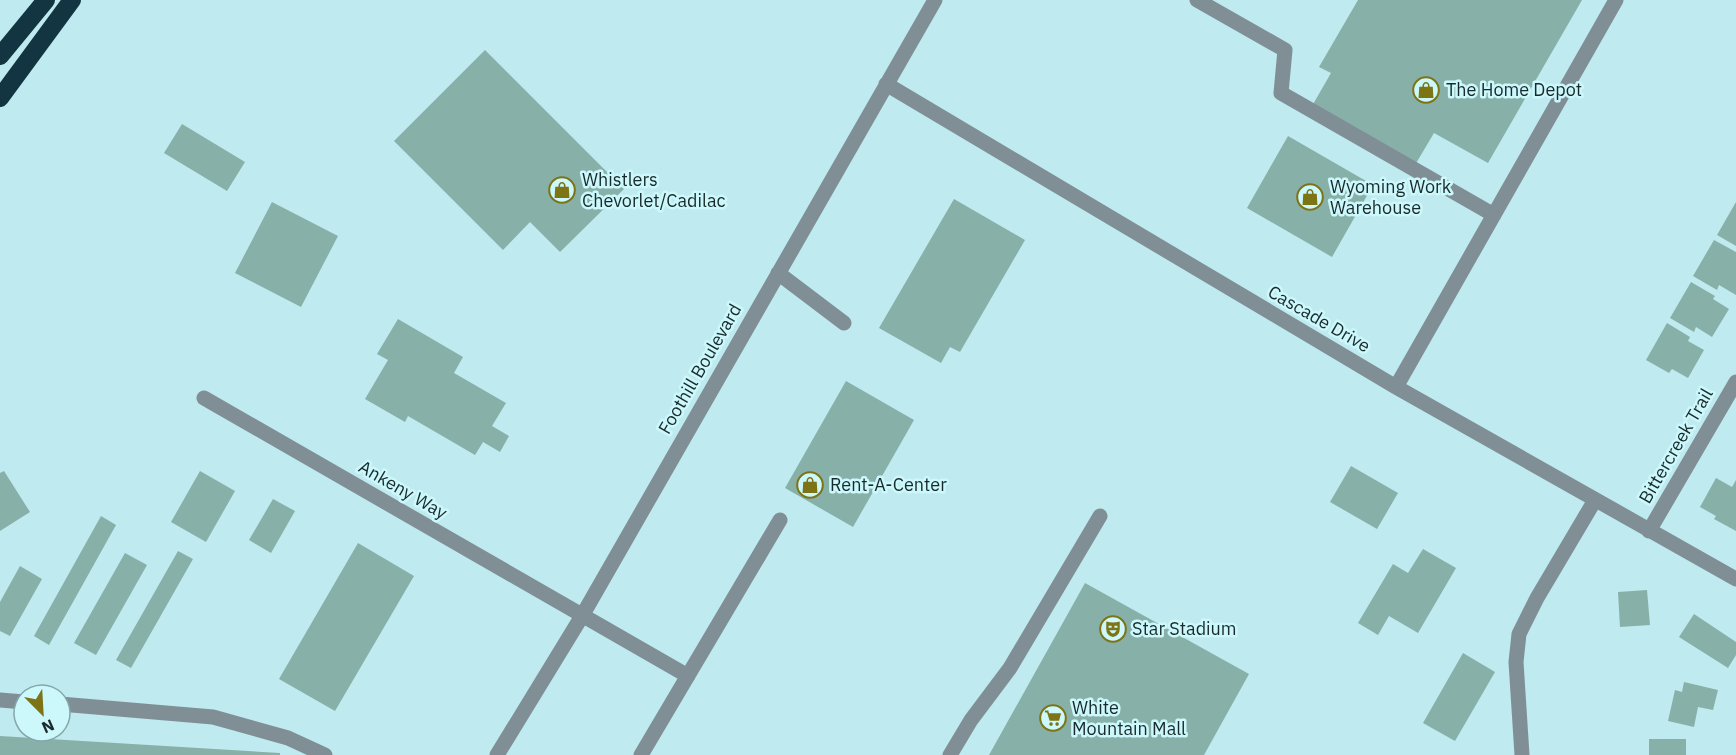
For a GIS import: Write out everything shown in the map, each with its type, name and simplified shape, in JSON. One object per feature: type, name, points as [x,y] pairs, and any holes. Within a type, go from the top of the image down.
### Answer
[{"type":"highway","points":[[0,56],[46,0]]},
{"type":"highway","points":[[0,98],[72,0]]},
{"type":"street","name":"Foothill Boulevard","points":[[497,755],[582,616],[935,0]]},
{"type":"street","points":[[1197,0],[1285,50],[1281,93],[1494,215]]},
{"type":"street","points":[[1396,387],[1616,0]]},
{"type":"street","name":"Cascade Drive","points":[[886,84],[1396,387],[1736,579]]},
{"type":"street","points":[[778,273],[844,323]]},
{"type":"street","name":"Bittercreek Trail","points":[[1649,531],[1736,382]]},
{"type":"street","name":"Ankeny Way","points":[[204,398],[688,676]]},
{"type":"street","points":[[1522,755],[1516,662],[1519,634],[1537,598],[1594,500]]},
{"type":"street","points":[[950,755],[971,720],[1010,668],[1100,516]]},
{"type":"street","points":[[641,755],[780,520]]},
{"type":"street","points":[[72,705],[213,717],[288,738],[326,755]]},
{"type":"building","name":"The Home Depot","points":[[1358,0],[1582,0],[1488,163],[1434,133],[1415,165],[1312,106],[1331,73],[1319,67]]},
{"type":"building","points":[[485,50],[624,189],[560,252],[530,222],[503,250],[394,141]]},
{"type":"building","points":[[182,124],[245,162],[227,191],[164,153]]},
{"type":"building","name":"Wyoming Work Warehouse","points":[[1288,136],[1373,185],[1332,257],[1247,208]]},
{"type":"building","points":[[954,199],[1025,240],[960,352],[950,347],[941,363],[879,328]]},
{"type":"building","points":[[272,202],[338,236],[301,307],[235,273]]},
{"type":"building","points":[[1736,202],[1736,246],[1717,235]]},
{"type":"building","points":[[1714,240],[1736,252],[1736,295],[1719,285],[1717,290],[1693,276]]},
{"type":"building","points":[[1691,282],[1715,296],[1713,299],[1729,309],[1712,337],[1696,327],[1694,332],[1670,318]]},
{"type":"building","points":[[398,319],[463,357],[454,373],[506,403],[492,426],[509,436],[500,452],[483,442],[475,455],[408,416],[405,422],[365,399],[388,360],[377,354]]},
{"type":"building","points":[[1667,323],[1690,337],[1688,341],[1704,350],[1688,378],[1672,369],[1669,373],[1646,360]]},
{"type":"building","points":[[846,381],[914,420],[853,527],[785,488]]},
{"type":"building","points":[[1351,466],[1398,493],[1377,529],[1330,502]]},
{"type":"building","points":[[4,471],[30,512],[0,531],[0,473]]},
{"type":"building","points":[[200,471],[235,491],[206,542],[171,522]]},
{"type":"building","points":[[1716,478],[1732,487],[1736,480],[1736,531],[1714,519],[1716,516],[1700,507]]},
{"type":"building","points":[[273,499],[295,511],[271,553],[249,540]]},
{"type":"building","points":[[101,516],[116,525],[49,645],[34,636]]},
{"type":"building","points":[[358,543],[414,576],[335,711],[279,679]]},
{"type":"building","points":[[1423,549],[1456,568],[1418,633],[1389,616],[1378,635],[1358,623],[1393,564],[1408,573]]},
{"type":"building","points":[[178,551],[193,559],[131,668],[116,660]]},
{"type":"building","points":[[125,553],[147,565],[96,655],[74,643]]},
{"type":"building","points":[[20,566],[42,579],[10,636],[0,631],[0,602]]},
{"type":"building","name":"Star Stadium","points":[[1085,583],[1249,674],[1204,755],[989,755]]},
{"type":"building","points":[[1647,590],[1650,625],[1620,627],[1618,592]]},
{"type":"building","points":[[1694,614],[1736,642],[1736,655],[1728,668],[1679,637]]},
{"type":"building","points":[[1463,653],[1495,672],[1455,741],[1423,723]]},
{"type":"building","points":[[1684,682],[1718,690],[1713,710],[1698,707],[1694,727],[1668,721],[1675,690],[1682,692]]},
{"type":"building","points":[[0,736],[12,737],[12,743],[72,743],[72,740],[280,753],[280,755],[0,755]]},
{"type":"building","points":[[1649,739],[1686,739],[1686,755],[1649,755]]},
{"type":"place","name":"The Home Depot","points":[[1426,90]]},
{"type":"place","name":"Whistlers Chevorlet/Cadilac","points":[[562,190]]},
{"type":"place","name":"Wyoming Work Warehouse","points":[[1310,197]]},
{"type":"place","name":"Rent-A-Center","points":[[810,485]]},
{"type":"place","name":"Star Stadium","points":[[1113,629]]},
{"type":"place","name":"White Mountain Mall","points":[[1053,718]]}]
